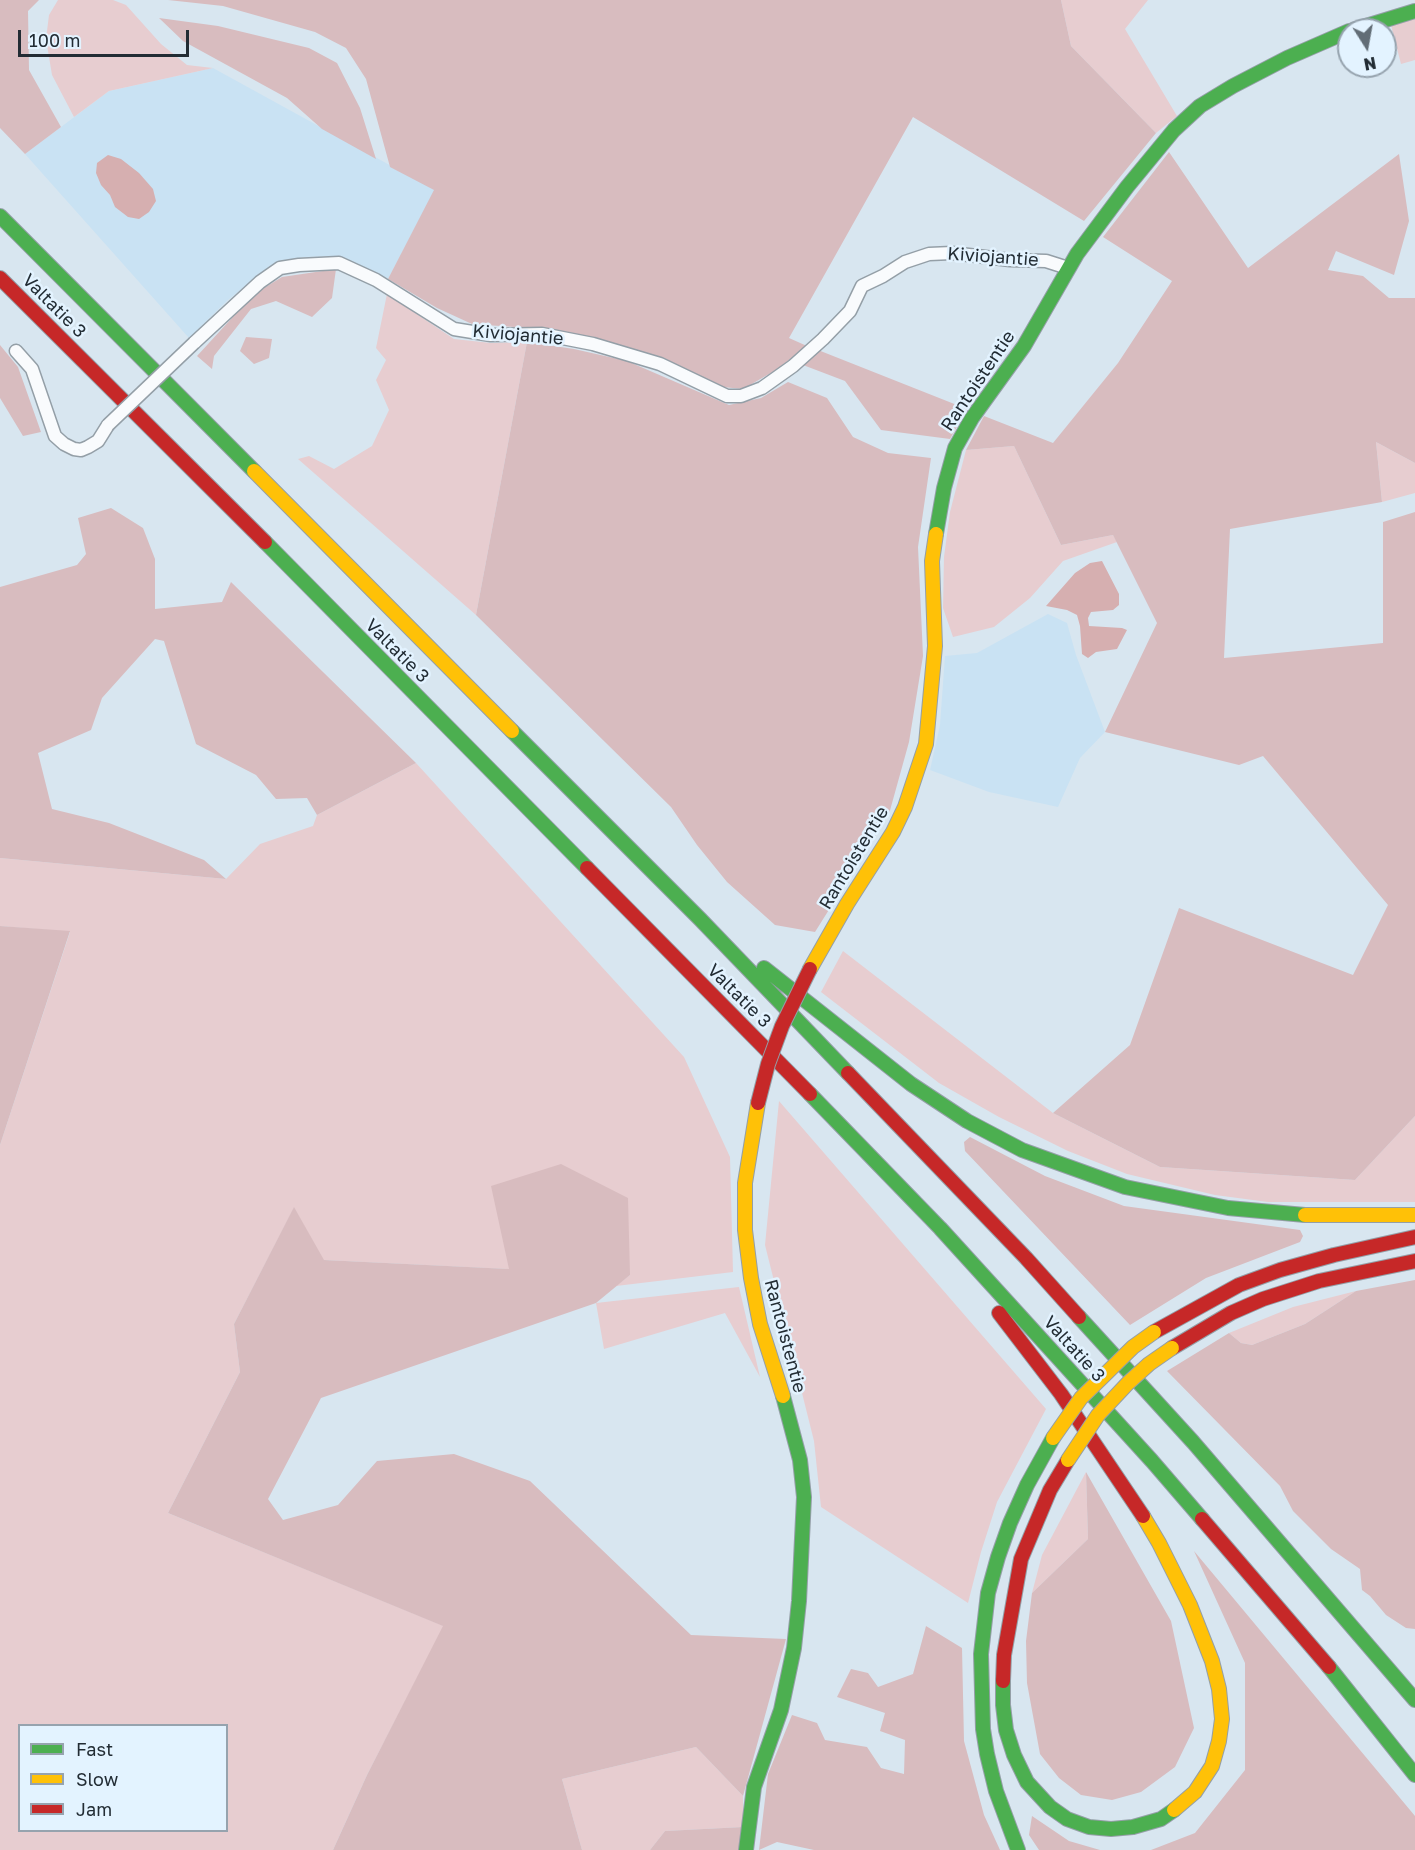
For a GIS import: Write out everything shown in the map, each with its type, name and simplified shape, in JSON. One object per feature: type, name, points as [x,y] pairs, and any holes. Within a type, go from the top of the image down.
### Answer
[{"type":"main road","name":"Rantoistentie","points":[[1388,18],[1415,11]]},
{"type":"main road","name":"Rantoistentie","points":[[746,1850],[754,1787],[781,1710],[794,1648],[800,1590],[804,1497],[800,1460],[760,1324],[751,1278],[746,1242],[745,1183],[758,1103],[768,1064],[782,1026],[810,969],[847,904],[893,832],[905,807],[926,744],[935,646],[932,561],[944,488],[955,448],[972,418],[1024,346],[1068,268],[1127,187],[1186,118],[1209,101],[1261,71],[1337,37]]},
{"type":"main road","name":"Valtatie 3","points":[[0,216],[700,919],[1026,1258],[1193,1442],[1415,1700]]},
{"type":"main road","name":"Valtatie 3","points":[[0,278],[299,576],[940,1228],[1152,1461],[1353,1695],[1415,1774]]},
{"type":"main road","points":[[700,919],[911,1084],[967,1121],[1022,1150],[1125,1187],[1228,1209],[1296,1215],[1415,1215]]},
{"type":"main road","points":[[940,1228],[1001,1315],[1061,1394],[1133,1499],[1159,1543],[1190,1605],[1212,1661],[1219,1689],[1222,1719],[1212,1766],[1195,1792],[1178,1808],[1161,1819],[1133,1827],[1111,1829],[1089,1827],[1067,1819],[1050,1807],[1027,1782],[1014,1755],[1006,1730],[1003,1705],[1004,1654],[1011,1607],[1021,1558],[1050,1490],[1068,1460],[1098,1415],[1128,1383],[1172,1348],[1231,1313],[1263,1299],[1319,1281],[1415,1261]]},
{"type":"main road","points":[[1018,1850],[996,1791],[987,1754],[983,1729],[982,1644],[988,1593],[1006,1534],[1027,1485],[1053,1438],[1080,1398],[1133,1347],[1201,1304],[1260,1277],[1334,1254],[1415,1237]]},
{"type":"street","name":"Kiviojantie","points":[[16,351],[32,369],[55,436],[64,444],[81,450],[98,441],[108,425],[194,343],[251,289],[280,268],[339,263],[376,280],[454,329],[491,335],[542,334],[593,344],[660,364],[727,396],[741,396],[762,388],[792,366],[850,311],[862,286],[905,262],[928,254],[952,253],[1010,260],[1046,261],[1068,268]]},
{"type":"shaded area","points":[[0,0],[39,0],[28,11],[29,70],[61,127],[25,154],[0,128]]},
{"type":"shaded area","points":[[58,0],[113,0],[126,5],[161,44],[187,65],[213,68],[109,91],[74,117],[52,75],[46,39],[49,15]]},
{"type":"shaded area","points":[[168,0],[1061,0],[1071,46],[1156,133],[1084,221],[913,117],[789,338],[807,346],[776,370],[743,389],[722,387],[678,368],[595,338],[556,330],[472,324],[437,308],[388,279],[434,190],[390,167],[366,79],[346,48],[315,32],[223,6]]},
{"type":"shaded area","points":[[1061,0],[1148,0],[1125,29],[1177,116],[1156,133],[1071,46]]},
{"type":"shaded area","points":[[159,18],[218,26],[309,48],[337,63],[360,108],[376,159],[322,129],[287,98],[183,41]]},
{"type":"shaded area","points":[[1415,19],[1415,60],[1401,64],[1397,48],[1397,24]]},
{"type":"shaded area","points":[[213,68],[435,190],[388,279],[340,256],[303,257],[271,265],[228,300],[189,338],[25,154],[109,91]]},
{"type":"shaded area","points":[[1169,152],[1248,268],[1399,154],[1409,221],[1394,275],[1336,251],[1328,270],[1363,276],[1389,298],[1415,298],[1415,463],[1376,442],[1382,502],[1230,529],[1224,658],[1383,643],[1383,522],[1415,512],[1415,1116],[1355,1180],[1160,1167],[1053,1113],[1130,1045],[1179,908],[1353,975],[1388,905],[1263,756],[1239,765],[1105,732],[1157,623],[1113,535],[1061,545],[1014,446],[966,450],[984,416],[1053,443],[1118,363],[1172,281],[1103,237]]},
{"type":"shaded area","points":[[108,155],[121,159],[139,173],[153,189],[156,201],[149,212],[139,219],[128,217],[115,207],[110,195],[101,185],[96,173],[97,163]]},
{"type":"shaded area","points":[[336,269],[332,298],[312,317],[276,301],[251,309],[214,356],[212,369],[197,356],[254,294],[282,277]]},
{"type":"shaded area","points":[[387,294],[454,339],[491,343],[527,342],[476,615],[298,459],[309,456],[334,469],[372,446],[389,410],[376,380],[386,360],[376,348]]},
{"type":"shaded area","points":[[246,337],[272,339],[269,358],[254,364],[240,351]]},
{"type":"shaded area","points":[[527,342],[574,349],[627,361],[729,405],[761,398],[788,382],[827,398],[853,437],[888,453],[931,458],[918,547],[923,656],[909,742],[889,814],[815,932],[775,925],[727,882],[697,845],[671,807],[476,615]]},
{"type":"shaded area","points":[[0,345],[18,367],[41,432],[23,436],[0,398]]},
{"type":"shaded area","points":[[818,350],[967,409],[950,439],[881,430],[845,381],[803,365]]},
{"type":"shaded area","points":[[1376,442],[1415,463],[1415,493],[1382,502]]},
{"type":"shaded area","points":[[1014,446],[1061,545],[1113,535],[1117,542],[1063,561],[1030,598],[994,627],[953,637],[943,608],[944,557],[950,512],[966,450]]},
{"type":"shaded area","points":[[111,508],[143,528],[155,559],[155,609],[222,602],[231,582],[416,763],[317,815],[307,798],[276,799],[256,775],[196,744],[164,641],[155,639],[102,698],[91,730],[38,753],[52,809],[109,823],[204,860],[226,879],[0,858],[0,587],[77,565],[86,554],[78,518]]},
{"type":"shaded area","points":[[1102,561],[1119,594],[1119,605],[1113,610],[1091,612],[1088,618],[1089,626],[1127,630],[1117,649],[1096,652],[1088,658],[1082,654],[1077,615],[1067,610],[1046,606],[1075,573],[1090,563]]},
{"type":"shaded area","points":[[1048,614],[1067,623],[1076,655],[1105,732],[1080,758],[1058,807],[989,792],[930,770],[940,725],[945,656],[977,653]]},
{"type":"shaded area","points":[[416,763],[684,1057],[730,1157],[733,1272],[616,1286],[630,1275],[323,1260],[294,1208],[234,1324],[240,1372],[168,1513],[444,1626],[367,1775],[333,1850],[0,1850],[0,1145],[70,932],[0,926],[0,858],[226,879],[260,844],[313,826],[317,815]]},
{"type":"shaded area","points":[[0,926],[70,931],[0,1145]]},
{"type":"shaded area","points":[[843,951],[1053,1113],[1160,1167],[1355,1180],[1415,1116],[1415,1202],[1268,1202],[1215,1195],[1127,1174],[1068,1151],[999,1117],[939,1083],[821,992]]},
{"type":"shaded area","points":[[779,1101],[1046,1409],[997,1502],[968,1603],[821,1507],[814,1441],[765,1245]]},
{"type":"shaded area","points":[[970,1137],[1045,1176],[1124,1206],[1300,1230],[1303,1236],[1300,1242],[1206,1278],[1130,1325],[965,1151],[964,1142]]},
{"type":"shaded area","points":[[561,1164],[628,1198],[630,1275],[596,1303],[321,1398],[268,1499],[283,1520],[338,1505],[377,1461],[454,1454],[530,1481],[691,1635],[786,1639],[743,1796],[696,1747],[562,1779],[582,1850],[333,1850],[367,1775],[443,1626],[168,1513],[240,1372],[234,1324],[294,1207],[324,1260],[509,1269],[491,1186]]},
{"type":"shaded area","points":[[1415,1280],[1415,1629],[1406,1628],[1386,1615],[1362,1590],[1360,1569],[1331,1549],[1293,1511],[1280,1486],[1167,1371],[1229,1333],[1241,1343],[1252,1345],[1305,1324],[1356,1291]]},
{"type":"shaded area","points":[[739,1287],[760,1377],[725,1313],[604,1349],[596,1303]]},
{"type":"shaded area","points":[[1356,1291],[1305,1324],[1252,1345],[1241,1343],[1229,1333],[1293,1307]]},
{"type":"shaded area","points":[[1086,1472],[1088,1539],[1032,1593],[1042,1555]]},
{"type":"shaded area","points":[[1086,1472],[1171,1621],[1194,1728],[1175,1767],[1141,1792],[1112,1800],[1081,1795],[1059,1778],[1040,1754],[1027,1683],[1026,1641],[1032,1593],[1088,1539]]},
{"type":"shaded area","points":[[1194,1551],[1415,1816],[1415,1850],[1151,1850],[1195,1833],[1245,1770],[1245,1663]]},
{"type":"shaded area","points":[[926,1626],[962,1648],[964,1741],[984,1815],[1000,1850],[814,1850],[777,1842],[759,1850],[768,1774],[792,1715],[817,1723],[825,1740],[867,1747],[881,1768],[904,1774],[905,1740],[880,1731],[885,1713],[837,1697],[851,1669],[868,1673],[878,1687],[913,1674]]},
{"type":"shaded area","points":[[696,1747],[743,1796],[743,1827],[665,1831],[650,1850],[582,1850],[562,1779]]},
{"type":"shaded area","points":[[1032,1816],[1069,1841],[1100,1850],[1039,1850],[1029,1835]]},
{"type":"shaded area","points":[[743,1827],[741,1850],[650,1850],[665,1831]]},
{"type":"traffic: fast","points":[[1392,18],[1415,11]]},
{"type":"traffic: fast","points":[[936,534],[944,488],[955,448],[972,418],[1024,346],[1077,254],[1127,187],[1174,130],[1200,106],[1287,58],[1337,36]]},
{"type":"traffic: fast","points":[[0,216],[254,471]]},
{"type":"traffic: fast","points":[[265,542],[587,868]]},
{"type":"traffic: fast","points":[[512,731],[700,919],[848,1073]]},
{"type":"traffic: fast","points":[[764,968],[911,1084],[967,1121],[1022,1150],[1125,1187],[1228,1208],[1305,1215]]},
{"type":"traffic: fast","points":[[810,1094],[940,1228],[1202,1519]]},
{"type":"traffic: fast","points":[[1079,1317],[1193,1442],[1415,1700]]},
{"type":"traffic: fast","points":[[746,1850],[754,1787],[781,1710],[794,1648],[799,1601],[804,1497],[800,1460],[783,1396]]},
{"type":"traffic: fast","points":[[1018,1850],[996,1791],[987,1754],[983,1729],[981,1654],[988,1593],[998,1557],[1027,1485],[1053,1438]]},
{"type":"traffic: fast","points":[[1329,1667],[1415,1775]]},
{"type":"traffic: fast","points":[[1003,1681],[1006,1730],[1014,1755],[1027,1782],[1050,1807],[1067,1819],[1089,1827],[1111,1829],[1133,1827],[1161,1819],[1174,1810]]},
{"type":"traffic: slow","points":[[254,471],[512,731]]},
{"type":"traffic: slow","points":[[810,969],[847,904],[893,832],[905,807],[926,744],[935,646],[932,561],[936,534]]},
{"type":"traffic: slow","points":[[758,1103],[745,1183],[745,1230],[760,1324],[783,1396]]},
{"type":"traffic: slow","points":[[1305,1215],[1415,1215]]},
{"type":"traffic: slow","points":[[1053,1438],[1081,1398],[1133,1347],[1154,1332]]},
{"type":"traffic: slow","points":[[1068,1460],[1098,1415],[1128,1383],[1172,1348]]},
{"type":"traffic: slow","points":[[1143,1516],[1190,1605],[1212,1661],[1219,1689],[1222,1719],[1212,1766],[1195,1792],[1174,1810]]},
{"type":"traffic: jam","points":[[0,278],[265,542]]},
{"type":"traffic: jam","points":[[587,868],[810,1094]]},
{"type":"traffic: jam","points":[[758,1103],[768,1064],[782,1026],[810,969]]},
{"type":"traffic: jam","points":[[848,1073],[1026,1258],[1079,1317]]},
{"type":"traffic: jam","points":[[1154,1332],[1239,1285],[1280,1270],[1415,1237]]},
{"type":"traffic: jam","points":[[1172,1348],[1231,1313],[1263,1299],[1319,1281],[1415,1261]]},
{"type":"traffic: jam","points":[[999,1313],[1061,1394],[1143,1516]]},
{"type":"traffic: jam","points":[[1003,1681],[1004,1655],[1021,1559],[1050,1490],[1068,1460]]},
{"type":"traffic: jam","points":[[1202,1519],[1329,1667]]}]
